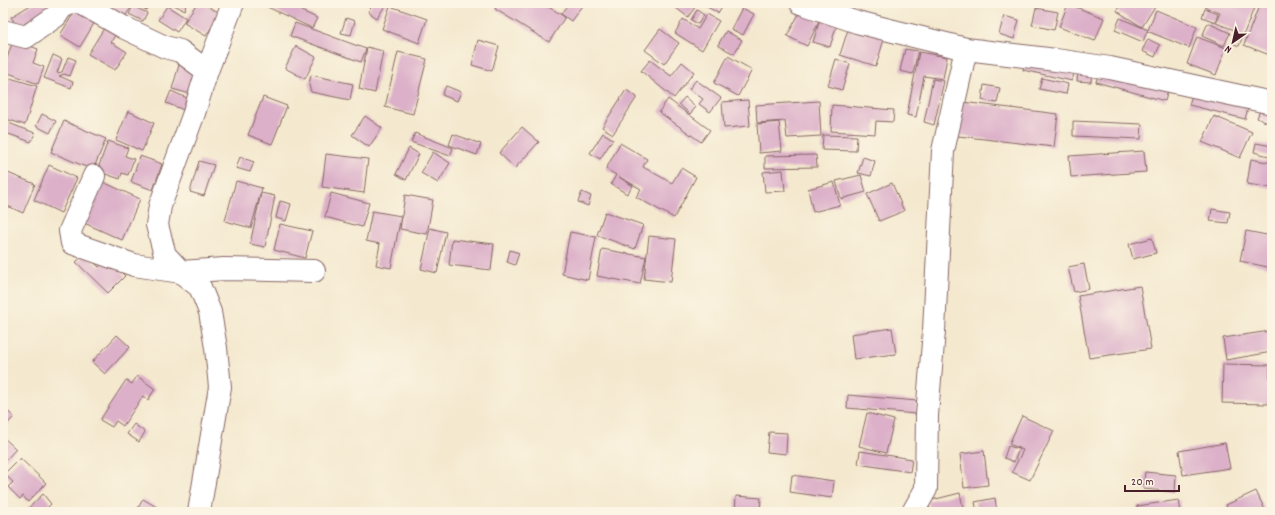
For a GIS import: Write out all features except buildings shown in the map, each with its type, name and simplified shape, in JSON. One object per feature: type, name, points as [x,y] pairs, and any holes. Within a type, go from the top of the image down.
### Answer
[{"type":"street","points":[[3,31],[26,37],[56,16],[62,7],[72,3]]},
{"type":"street","points":[[81,3],[125,28],[165,47],[180,51],[207,71]]},
{"type":"street","points":[[199,512],[220,387],[210,312],[200,287],[181,272],[165,255],[157,225],[160,206],[194,113],[207,71],[233,3]]},
{"type":"street","points":[[812,5],[857,22],[966,49],[1110,68],[1272,103]]},
{"type":"street","points":[[913,512],[926,489],[927,415],[934,323],[943,152],[966,49]]},
{"type":"street","points":[[94,176],[70,231],[72,243],[134,265],[181,272],[224,270],[314,272]]}]
